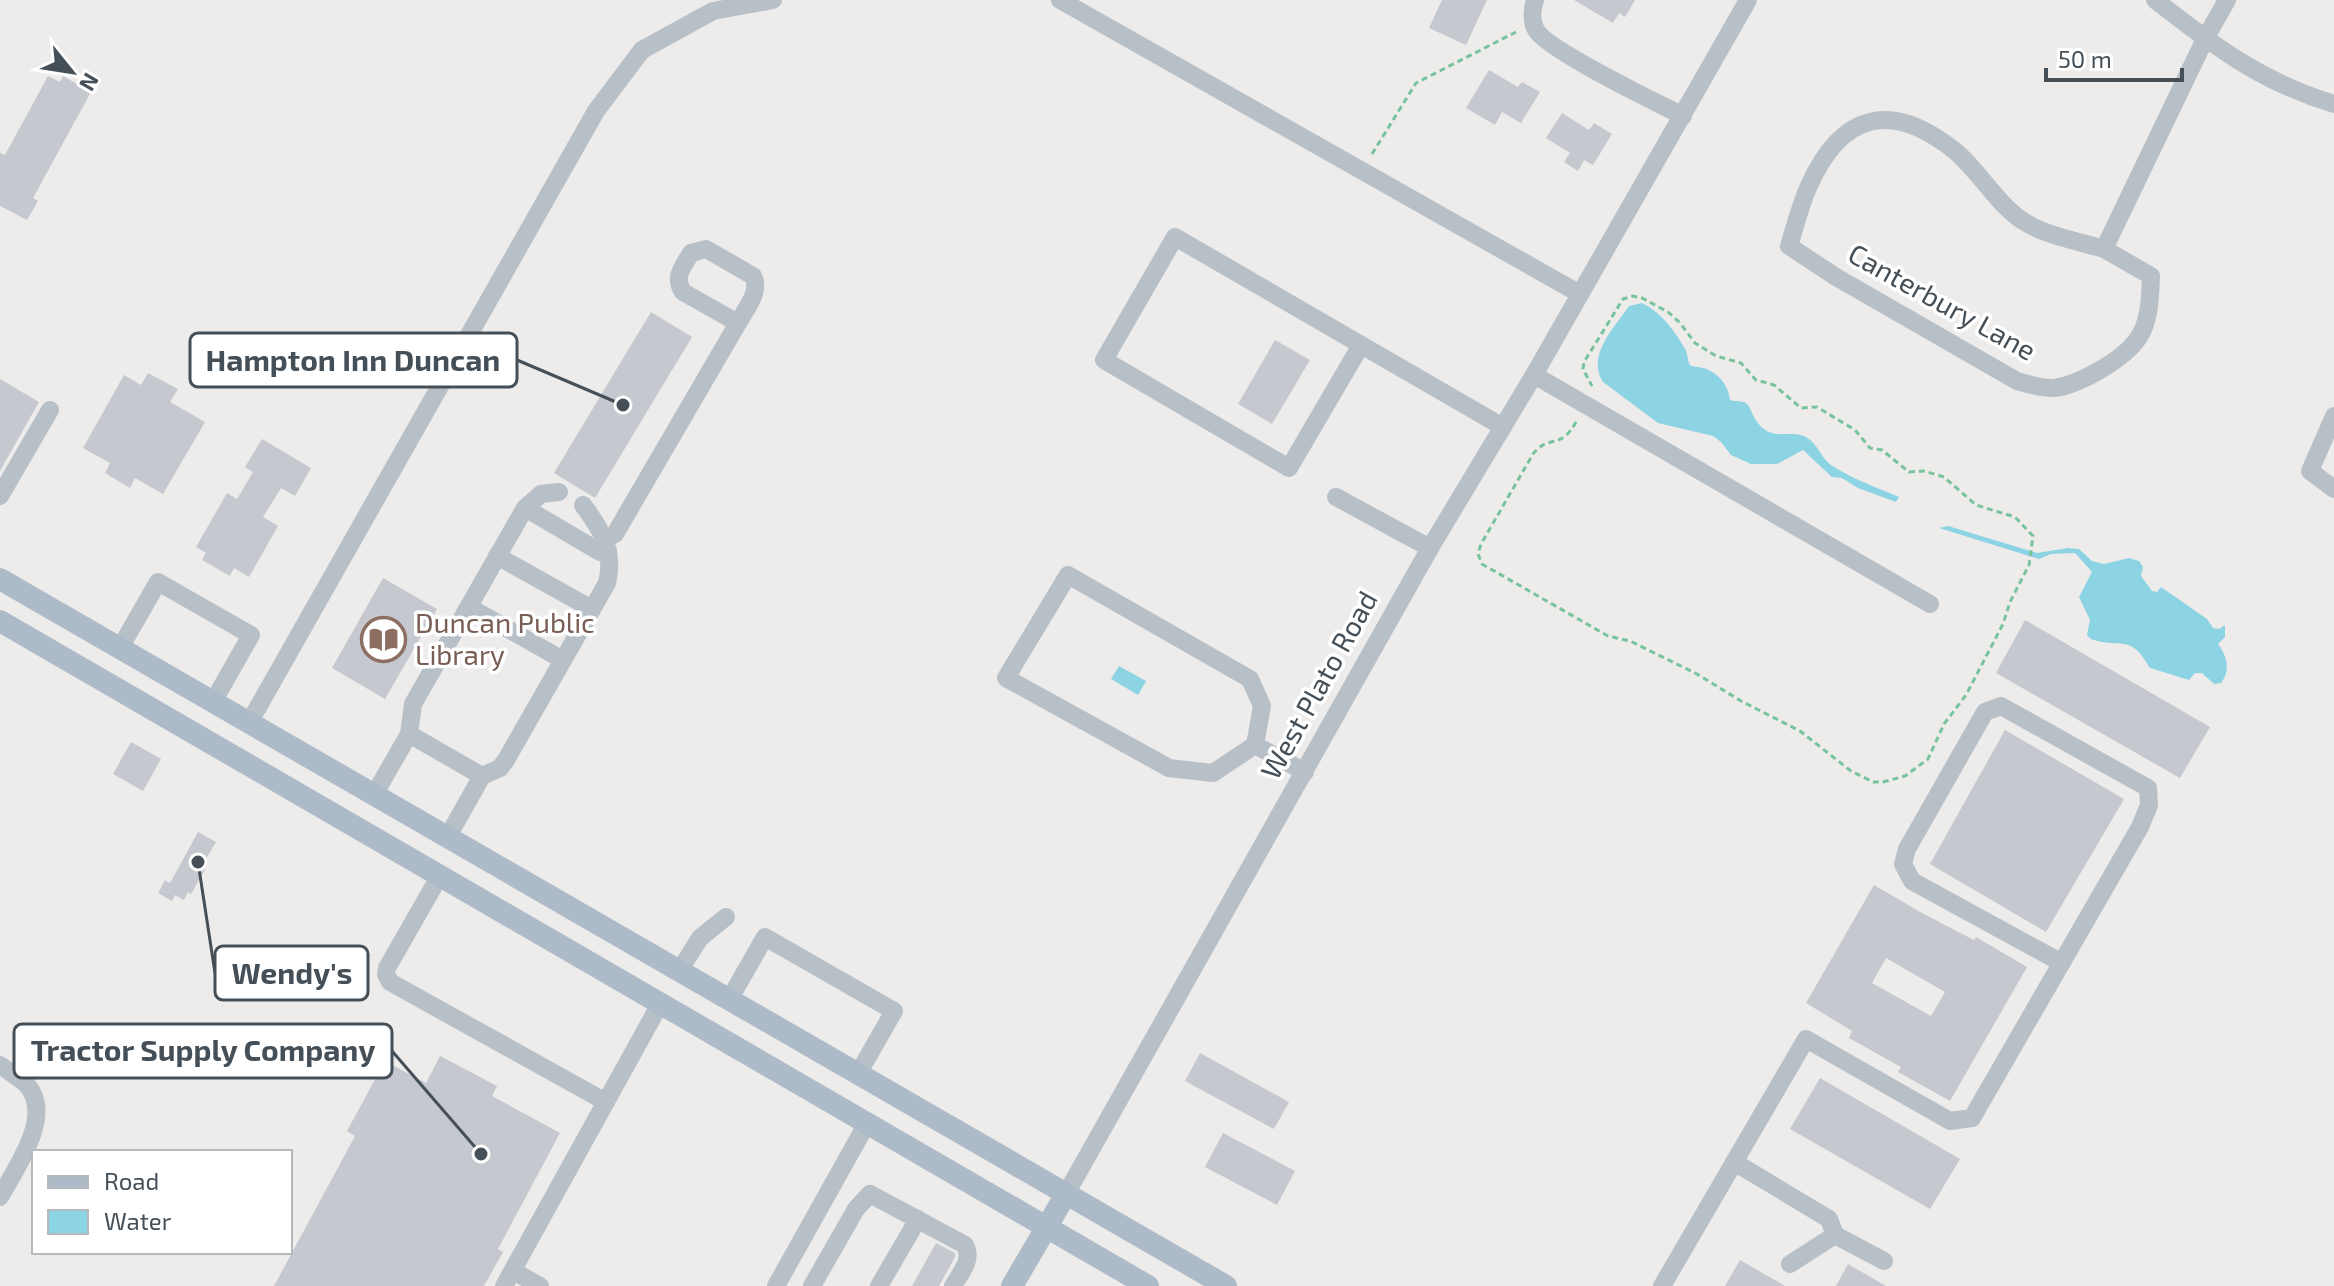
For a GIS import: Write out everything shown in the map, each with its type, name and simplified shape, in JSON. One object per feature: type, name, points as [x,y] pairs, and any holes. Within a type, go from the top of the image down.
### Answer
[{"type":"main road","points":[[0,579],[1226,1286]]},
{"type":"main road","points":[[0,621],[1148,1286]]},
{"type":"main road","points":[[212,746],[231,713]]},
{"type":"main road","points":[[660,1004],[679,971]]},
{"type":"main road","name":"West Plato Road","points":[[1012,1286],[1066,1194]]},
{"type":"street","points":[[231,713],[596,111],[642,50],[713,11],[773,0]]},
{"type":"street","points":[[1060,0],[1580,294]]},
{"type":"street","points":[[1535,0],[1532,10],[1535,30],[1553,45],[1683,116]]},
{"type":"street","name":"West Plato Road","points":[[1066,1194],[1430,548],[1534,375],[1748,0]]},
{"type":"street","points":[[2155,0],[2205,39],[2261,76],[2334,104]]},
{"type":"street","points":[[2104,249],[2205,39],[2227,0]]},
{"type":"street","name":"Canterbury Lane","points":[[1894,118],[1926,132],[1957,153],[2000,201],[2024,222],[2104,249],[2151,276],[2148,316],[2139,339],[2120,356],[2070,385],[2050,388],[2017,381],[1836,277],[1789,246],[1807,188],[1827,150],[1859,123],[1894,118]]},
{"type":"street","points":[[1361,345],[1289,468],[1104,360],[1175,237],[1503,427]]},
{"type":"street","points":[[525,508],[600,552],[615,534],[738,323],[756,290],[753,276],[706,249],[691,253],[680,273],[679,285],[683,292],[738,323]]},
{"type":"street","points":[[1534,375],[1930,604]]},
{"type":"street","points":[[0,496],[50,410]]},
{"type":"street","points":[[2334,416],[2310,471],[2334,489]]},
{"type":"street","points":[[374,795],[409,734],[413,704],[525,508],[541,494],[559,492]]},
{"type":"street","points":[[1336,497],[1430,548]]},
{"type":"street","points":[[447,838],[482,776],[500,768],[607,583],[610,572],[607,545],[583,505]]},
{"type":"street","points":[[497,556],[592,609]]},
{"type":"street","points":[[1068,575],[1250,679],[1262,706],[1255,745],[1213,773],[1169,768],[1006,678],[1068,575]]},
{"type":"street","points":[[120,648],[158,582],[251,635],[231,713]]},
{"type":"street","points":[[469,607],[563,660]]},
{"type":"street","points":[[1662,1286],[1806,1039],[1950,1121],[1972,1118],[2062,963],[2140,827],[2149,805],[2148,788],[2001,706],[1985,712],[1907,849],[1903,864],[1912,881],[2062,963]]},
{"type":"street","points":[[409,734],[482,776]]},
{"type":"street","points":[[1255,745],[1305,772]]},
{"type":"street","points":[[439,877],[387,968],[390,982],[606,1102]]},
{"type":"street","points":[[679,971],[700,938],[726,917]]},
{"type":"street","points":[[729,1000],[765,937],[881,1003],[894,1011],[858,1074]]},
{"type":"street","points":[[540,1286],[508,1278],[660,1004]]},
{"type":"street","points":[[0,1065],[27,1085],[36,1103],[37,1120],[29,1145],[0,1197]]},
{"type":"street","points":[[776,1286],[866,1125]]},
{"type":"street","points":[[1734,1162],[1829,1219],[1835,1235],[1884,1261]]},
{"type":"street","points":[[827,1194],[856,1209]]},
{"type":"street","points":[[812,1286],[856,1209],[870,1194],[965,1245],[969,1254],[953,1286]]},
{"type":"street","points":[[879,1286],[918,1219]]},
{"type":"street","points":[[1790,1264],[1835,1235]]},
{"type":"path","points":[[1362,170],[1416,83],[1534,23]]},
{"type":"path","points":[[1580,415],[1565,439],[1541,445],[1533,454],[1481,544],[1478,554],[1482,564],[1608,636],[1630,641],[1697,674],[1800,731],[1851,771],[1873,782],[1905,776],[1928,759],[1944,724],[1966,695],[2003,624],[2030,560],[2033,536],[2029,529],[2015,517],[1976,505],[1944,477],[1924,471],[1909,472],[1882,450],[1870,448],[1855,430],[1817,407],[1801,408],[1774,385],[1756,380],[1741,363],[1716,356],[1695,343],[1675,317],[1642,298],[1633,296],[1623,299],[1584,362],[1583,369],[1592,387],[1591,394]]},
{"type":"water","points":[[1642,303],[1655,311],[1672,329],[1686,351],[1691,366],[1714,373],[1725,384],[1730,400],[1747,404],[1764,429],[1806,437],[1831,465],[1899,497],[1896,502],[1858,488],[1842,478],[1832,477],[1803,450],[1777,464],[1751,464],[1731,455],[1713,436],[1658,423],[1603,382],[1598,362],[1604,342],[1629,306]]},
{"type":"water","points":[[1948,526],[2037,553],[2068,548],[2079,549],[2092,561],[2104,564],[2129,558],[2139,561],[2143,567],[2141,576],[2152,591],[2157,592],[2161,587],[2207,619],[2213,628],[2219,629],[2225,625],[2225,637],[2218,644],[2227,663],[2224,678],[2221,683],[2214,684],[2202,673],[2195,673],[2189,680],[2150,668],[2131,646],[2091,639],[2087,635],[2090,620],[2079,597],[2092,572],[2075,553],[2051,554],[2039,559],[1939,528]]},
{"type":"water","points":[[1119,666],[1146,681],[1138,695],[1111,679]]},
{"type":"building","points":[[1442,0],[1487,0],[1466,45],[1429,28]]},
{"type":"building","points":[[1574,0],[1635,0],[1625,17],[1619,13],[1613,23]]},
{"type":"building","points":[[1489,70],[1518,87],[1522,82],[1540,92],[1521,123],[1502,112],[1495,125],[1466,108]]},
{"type":"building","points":[[48,76],[60,82],[63,76],[91,92],[33,198],[38,201],[27,220],[0,206],[0,153],[5,155]]},
{"type":"building","points":[[1562,113],[1589,130],[1594,123],[1612,134],[1593,165],[1584,160],[1578,171],[1564,162],[1570,153],[1546,138]]},
{"type":"building","points":[[651,312],[692,337],[595,498],[554,473]]},
{"type":"building","points":[[1275,340],[1310,360],[1272,424],[1238,404]]},
{"type":"building","points":[[148,373],[178,389],[170,402],[205,422],[163,494],[135,478],[130,488],[105,473],[110,463],[83,448],[124,375],[141,385]]},
{"type":"building","points":[[0,379],[39,402],[0,471]]},
{"type":"building","points":[[262,439],[311,468],[295,496],[281,488],[263,517],[278,526],[249,577],[234,568],[230,576],[202,560],[206,553],[196,547],[227,493],[237,499],[253,472],[245,467]]},
{"type":"building","name":"Duncan Public Library","points":[[383,578],[437,609],[385,699],[332,668]]},
{"type":"building","points":[[2025,620],[2210,727],[2180,778],[1996,673]]},
{"type":"building","points":[[2005,730],[2124,799],[2046,932],[1930,864]]},
{"type":"building","points":[[131,742],[161,759],[143,791],[113,774]]},
{"type":"building","points":[[198,832],[216,842],[203,864],[207,866],[191,894],[188,892],[184,900],[175,895],[172,901],[158,893],[165,880],[170,883]]},
{"type":"building","points":[[1874,885],[2027,967],[1950,1101],[1898,1072],[1901,1067],[1849,1038],[1852,1031],[1806,1003]],"holes":[[[1886,958],[1945,992],[1931,1016],[1872,983]]]},
{"type":"building","points":[[1200,1053],[1289,1102],[1274,1129],[1185,1081]]},
{"type":"building","points":[[440,1056],[497,1086],[492,1096],[560,1133],[498,1249],[503,1252],[484,1286],[274,1286],[355,1136],[347,1131],[385,1061],[426,1083]]},
{"type":"building","points":[[1820,1078],[1960,1159],[1930,1209],[1790,1129]]},
{"type":"building","points":[[1223,1133],[1295,1171],[1277,1205],[1205,1167]]},
{"type":"building","points":[[936,1243],[955,1253],[939,1286],[912,1286]]},
{"type":"building","points":[[1740,1260],[1785,1286],[1725,1286]]},
{"type":"building","points":[[1848,1264],[1886,1286],[1836,1286]]},
{"type":"place","name":"Hampton Inn Duncan","points":[[623,405]]},
{"type":"place","name":"Duncan Public Library","points":[[384,639]]},
{"type":"place","name":"Wendy's","points":[[198,862]]},
{"type":"place","name":"Tractor Supply Company","points":[[481,1154]]}]
